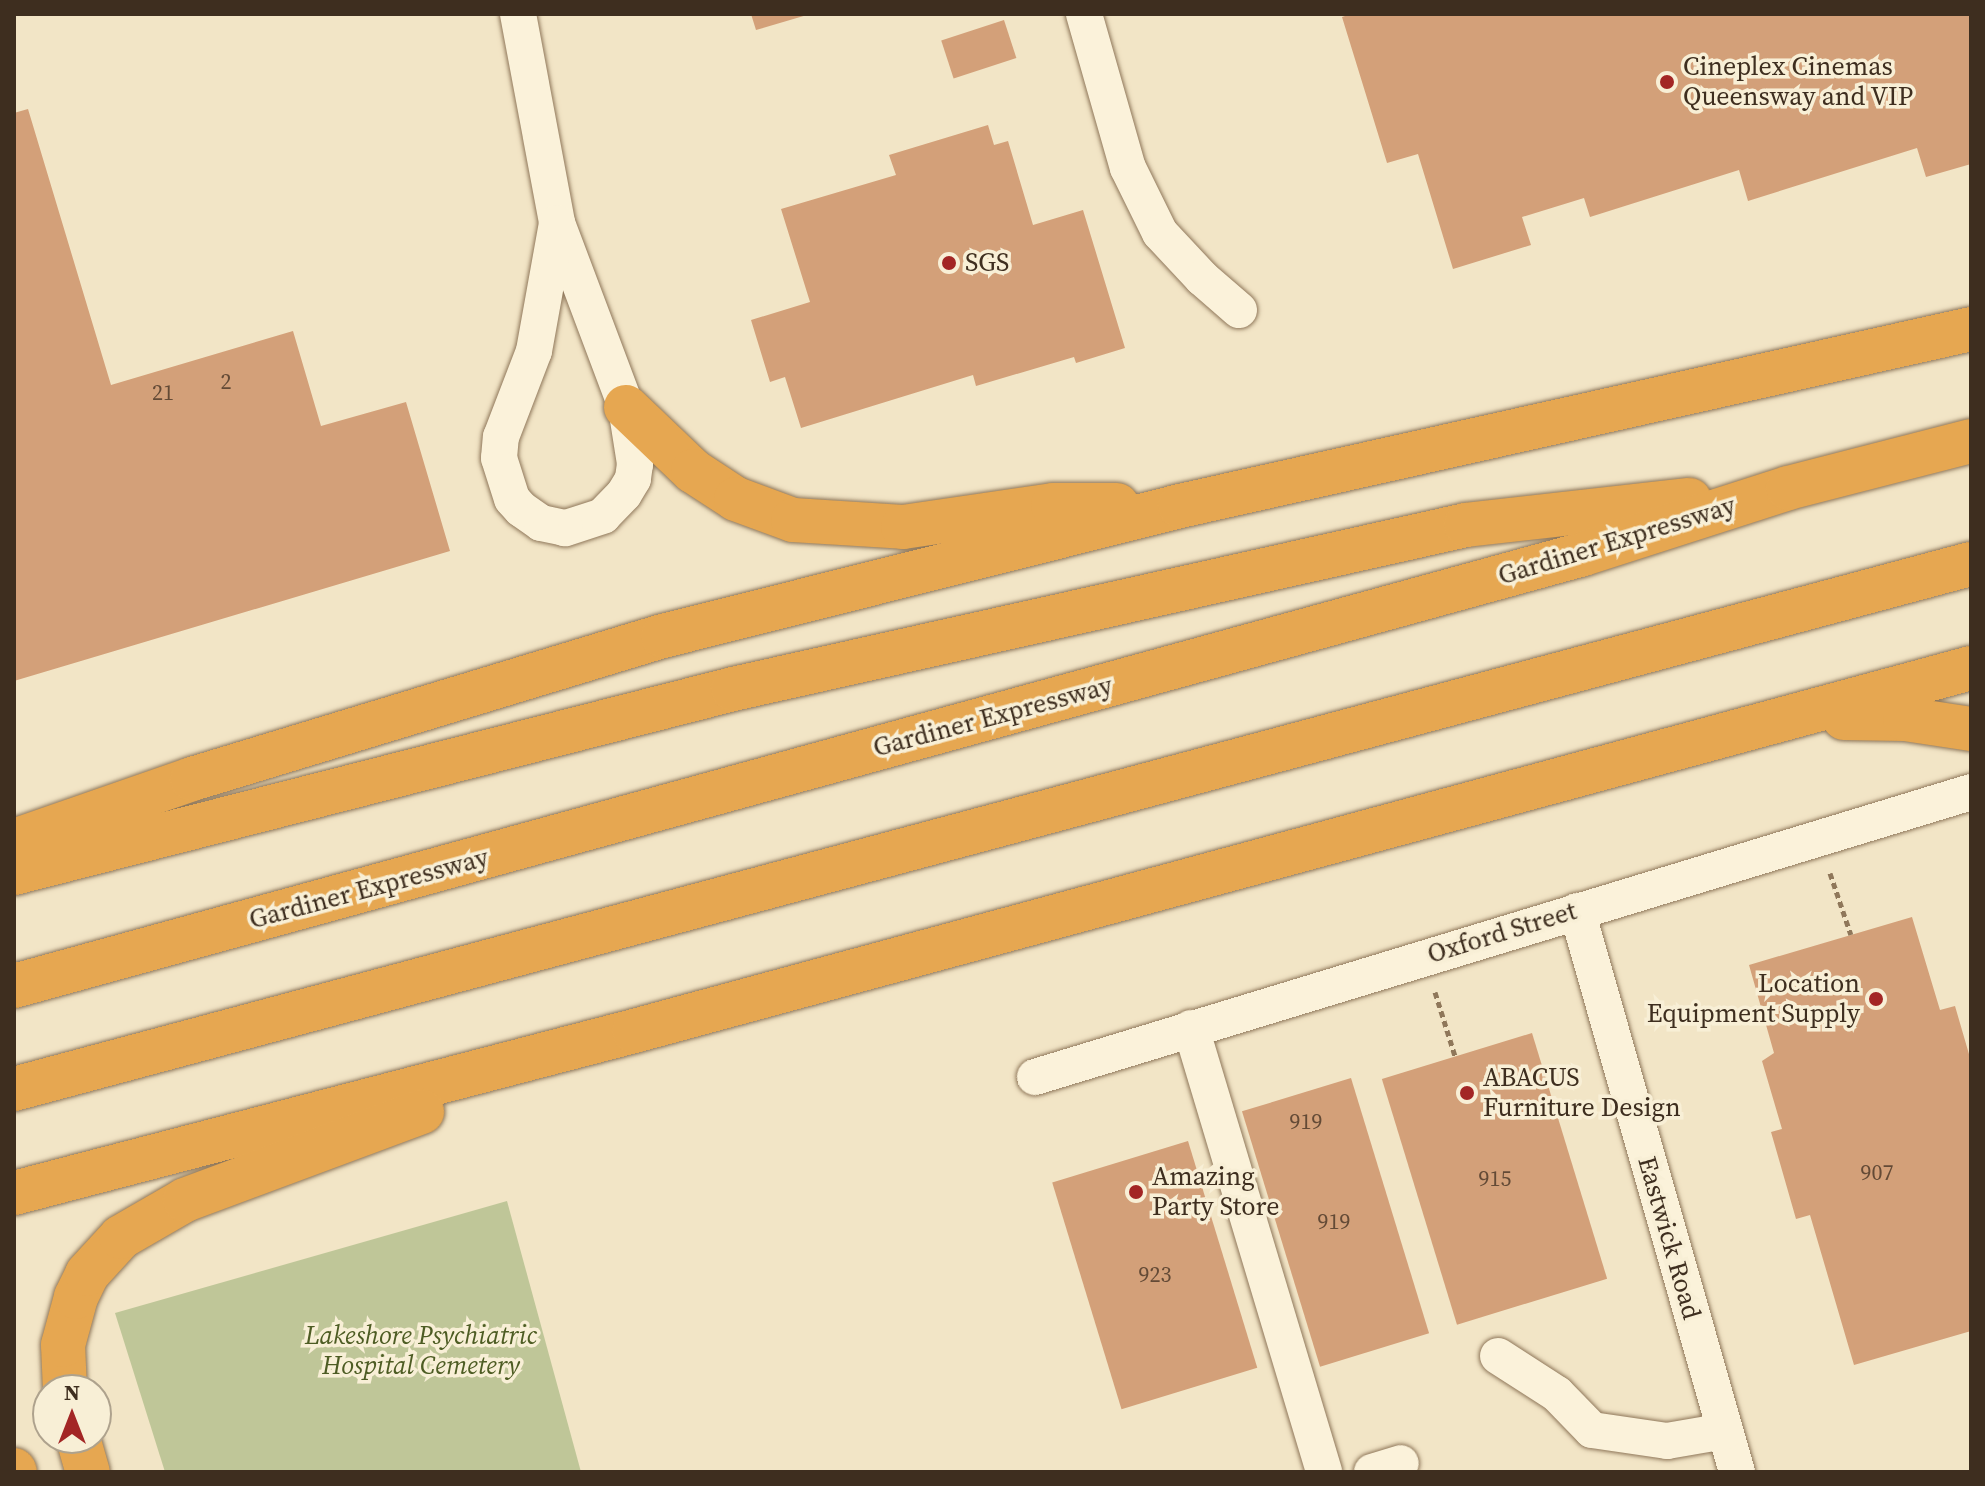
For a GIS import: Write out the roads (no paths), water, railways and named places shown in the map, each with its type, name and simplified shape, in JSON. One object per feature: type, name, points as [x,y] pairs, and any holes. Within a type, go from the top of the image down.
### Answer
[{"type":"highway","points":[[1802,366],[1971,299]]},
{"type":"highway","points":[[14,841],[192,779],[663,636],[1180,506],[1971,329]]},
{"type":"highway","points":[[626,407],[693,471],[736,499],[793,520],[903,527],[1053,505],[1180,506]]},
{"type":"highway","name":"Gardiner Expressway","points":[[14,986],[1583,554],[1788,488],[1971,441]]},
{"type":"highway","points":[[14,873],[733,689],[1466,525],[1788,488]]},
{"type":"highway","points":[[14,1089],[1971,564]]},
{"type":"highway","points":[[14,1193],[634,1031],[1971,668]]},
{"type":"highway","points":[[1794,717],[1905,719],[1971,729]]},
{"type":"highway","points":[[64,1374],[63,1345],[76,1297],[103,1254],[142,1222],[185,1200],[634,1031]]},
{"type":"street","points":[[518,14],[557,223],[626,407],[635,464],[633,479],[624,494],[603,516],[579,525],[554,527],[531,518],[512,499],[499,458],[501,437],[534,351],[557,223]]},
{"type":"street","points":[[1084,14],[1128,168],[1160,233],[1202,278],[1239,310]]},
{"type":"street","name":"Oxford Street","points":[[1035,1077],[1971,792]]},
{"type":"street","name":"Eastwick Road","points":[[1577,911],[1725,1431],[1730,1470]]},
{"type":"street","points":[[1191,1028],[1324,1472]]},
{"type":"street","points":[[1498,1356],[1557,1394],[1592,1430],[1667,1441],[1725,1431]]},
{"type":"place","name":"Cineplex Cinemas Queensway and VIP","points":[[1667,82]]},
{"type":"place","name":"SGS","points":[[949,263]]},
{"type":"place","name":"Location Equipment Supply","points":[[1876,999]]},
{"type":"place","name":"ABACUS Furniture Design","points":[[1467,1093]]},
{"type":"place","name":"Amazing Party Store","points":[[1136,1192]]},
{"type":"park label","name":"Lakeshore Psychiatric Hospital Cemetery","points":[[421,1351]]}]
